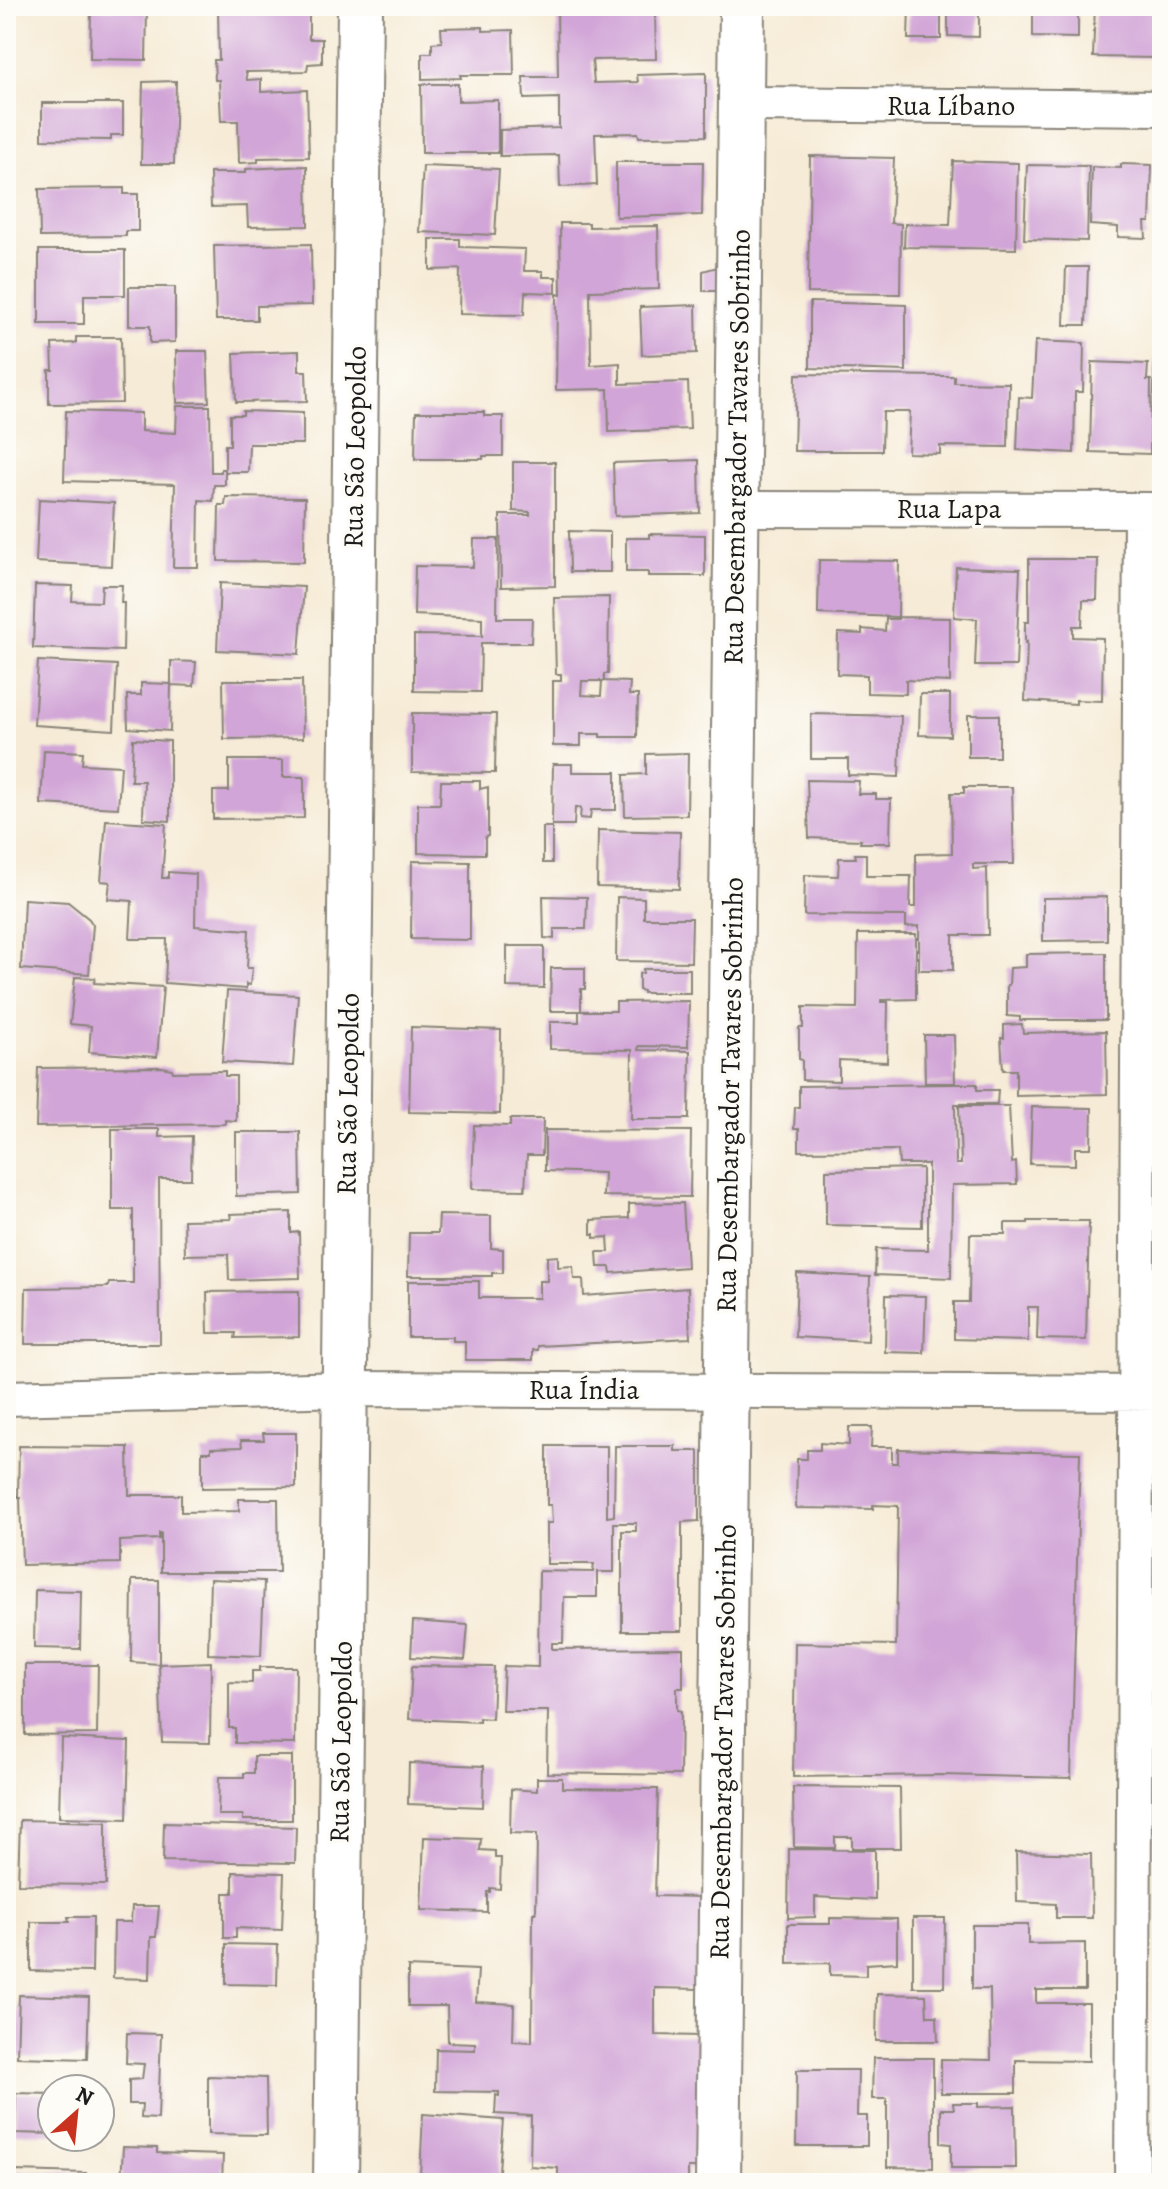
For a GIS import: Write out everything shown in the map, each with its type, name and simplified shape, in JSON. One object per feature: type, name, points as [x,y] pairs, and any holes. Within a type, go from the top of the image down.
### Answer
[{"type":"street","name":"Rua São Leopoldo","points":[[336,2183],[360,6]]},
{"type":"street","name":"Rua Desembargador Tavares Sobrinho","points":[[718,2183],[742,6]]},
{"type":"street","name":"Rua Líbano","points":[[740,104],[1162,108]]},
{"type":"street","name":"Rua Lapa","points":[[736,509],[1152,510]]},
{"type":"street","points":[[1132,2183],[1149,1393],[1152,510]]},
{"type":"street","name":"Rua Índia","points":[[6,1398],[345,1389],[1149,1393]]},
{"type":"building","points":[[557,6],[655,8],[656,59],[592,60],[594,83],[638,82],[637,75],[706,73],[706,136],[595,134],[597,185],[560,187],[559,155],[500,156],[500,130],[559,128],[559,98],[524,99],[523,77],[558,77]]},
{"type":"building","points":[[909,6],[941,6],[941,39],[908,39]]},
{"type":"building","points":[[948,6],[979,6],[979,37],[948,36]]},
{"type":"building","points":[[1033,6],[1078,6],[1078,38],[1033,37]]},
{"type":"building","points":[[1095,6],[1159,6],[1158,58],[1093,57]]},
{"type":"building","points":[[91,8],[147,10],[146,60],[90,59]]},
{"type":"building","points":[[218,8],[309,8],[309,39],[322,39],[322,63],[308,64],[307,71],[246,72],[247,80],[261,79],[261,92],[307,90],[309,157],[258,158],[258,162],[239,163],[238,121],[221,121],[219,80],[215,80],[214,60],[219,60]]},
{"type":"building","points":[[483,27],[483,31],[513,30],[514,75],[422,79],[422,53],[432,53],[432,43],[442,42],[441,28]]},
{"type":"building","points":[[176,81],[174,164],[141,164],[143,82]]},
{"type":"building","points":[[421,84],[458,84],[458,101],[498,100],[498,153],[422,153]]},
{"type":"building","points":[[42,103],[123,103],[123,135],[111,135],[111,140],[42,139]]},
{"type":"building","points":[[810,156],[894,158],[891,223],[901,224],[900,294],[808,293]]},
{"type":"building","points":[[953,161],[1018,163],[1016,249],[904,247],[905,224],[950,225]]},
{"type":"building","points":[[616,162],[703,162],[702,215],[616,217]]},
{"type":"building","points":[[1121,164],[1152,165],[1150,222],[1145,222],[1146,238],[1118,237],[1118,227],[1090,225],[1092,167],[1121,168]]},
{"type":"building","points":[[1027,165],[1089,166],[1087,241],[1024,239]]},
{"type":"building","points":[[307,166],[308,226],[248,227],[247,206],[211,207],[210,173],[246,173],[246,169]]},
{"type":"building","points":[[423,166],[499,169],[495,235],[419,232]]},
{"type":"building","points":[[124,188],[124,194],[138,194],[138,231],[126,231],[126,236],[40,237],[39,189]]},
{"type":"building","points":[[560,223],[589,223],[589,227],[658,226],[659,289],[590,291],[591,365],[620,363],[620,384],[688,382],[690,429],[609,432],[608,389],[556,390],[557,294],[561,295]]},
{"type":"building","points":[[430,239],[460,239],[460,247],[525,249],[524,271],[543,271],[543,277],[556,277],[556,293],[525,292],[524,315],[459,314],[460,269],[430,270]]},
{"type":"building","points":[[311,244],[312,305],[257,306],[257,320],[216,320],[214,246]]},
{"type":"building","points":[[39,250],[125,250],[125,295],[84,295],[84,324],[39,324]]},
{"type":"building","points":[[721,266],[721,291],[703,291],[703,271]]},
{"type":"building","points":[[1066,267],[1088,267],[1086,325],[1064,325]]},
{"type":"building","points":[[1158,282],[1162,283],[1162,343],[1156,343]]},
{"type":"building","points":[[129,287],[175,287],[175,342],[150,343],[150,326],[129,326]]},
{"type":"building","points":[[810,302],[906,305],[906,371],[810,368]]},
{"type":"building","points":[[696,305],[697,353],[642,355],[640,307]]},
{"type":"building","points":[[76,337],[121,337],[122,403],[49,404],[52,344],[76,343]]},
{"type":"building","points":[[1035,341],[1084,343],[1083,392],[1075,392],[1074,453],[1017,450],[1019,397],[1032,398]]},
{"type":"building","points":[[176,351],[207,351],[209,402],[177,403]]},
{"type":"building","points":[[299,351],[299,371],[306,371],[307,401],[236,402],[234,353]]},
{"type":"building","points":[[1155,356],[1162,356],[1162,448],[1152,447]]},
{"type":"building","points":[[1092,362],[1148,364],[1147,380],[1151,380],[1150,454],[1090,452]]},
{"type":"building","points":[[796,374],[954,376],[954,382],[1009,383],[1008,447],[940,446],[940,454],[908,453],[910,412],[883,412],[882,451],[794,451]]},
{"type":"building","points":[[177,406],[210,406],[211,472],[225,469],[225,485],[214,485],[213,501],[199,500],[198,567],[173,567],[175,484],[64,481],[66,411],[141,413],[141,431],[176,433]]},
{"type":"building","points":[[243,411],[303,413],[303,444],[249,444],[248,472],[225,472],[225,445],[230,445],[230,415],[243,415]]},
{"type":"building","points":[[416,412],[484,412],[484,416],[503,416],[503,456],[415,459]]},
{"type":"building","points":[[699,460],[700,513],[615,516],[613,463]]},
{"type":"building","points":[[513,462],[555,462],[555,586],[501,587],[500,515],[530,515],[530,512],[513,511]]},
{"type":"building","points":[[226,497],[305,498],[304,562],[218,561],[219,505],[225,505]]},
{"type":"building","points":[[39,499],[114,503],[111,566],[36,562]]},
{"type":"building","points":[[569,531],[610,532],[610,572],[570,572]]},
{"type":"building","points":[[649,534],[705,535],[705,576],[648,576],[648,572],[626,572],[626,538],[649,538]]},
{"type":"building","points":[[474,539],[498,539],[497,618],[532,618],[531,643],[481,643],[480,692],[414,691],[414,635],[482,636],[482,618],[414,615],[415,566],[473,567]]},
{"type":"building","points":[[1029,559],[1098,559],[1097,600],[1083,600],[1082,626],[1073,626],[1073,637],[1103,638],[1102,701],[1076,700],[1076,704],[1025,701]]},
{"type":"building","points":[[819,560],[899,561],[898,617],[818,614]]},
{"type":"building","points":[[956,567],[1020,569],[1016,666],[975,666],[977,619],[954,617]]},
{"type":"building","points":[[220,583],[304,587],[299,654],[217,650]]},
{"type":"building","points":[[35,585],[73,586],[72,601],[101,602],[102,585],[122,585],[123,651],[33,648]]},
{"type":"building","points":[[609,597],[608,674],[604,674],[604,681],[630,682],[629,695],[638,695],[637,737],[581,734],[581,746],[553,746],[553,681],[561,681],[561,674],[556,674],[554,598]],"holes":[[[582,681],[602,681],[601,696],[581,695]]]},
{"type":"building","points":[[950,618],[950,682],[906,680],[906,694],[867,693],[867,675],[837,674],[838,633],[862,634],[862,629],[885,631],[886,619]]},
{"type":"building","points":[[38,661],[117,665],[114,730],[34,725]]},
{"type":"building","points":[[171,661],[196,662],[194,686],[171,685]]},
{"type":"building","points":[[223,680],[302,680],[303,738],[224,739]]},
{"type":"building","points":[[141,683],[171,684],[170,731],[128,728],[127,695],[141,695]]},
{"type":"building","points":[[920,694],[950,694],[950,736],[919,735]]},
{"type":"building","points":[[412,713],[496,714],[495,773],[412,772]]},
{"type":"building","points":[[811,714],[901,716],[899,777],[848,775],[848,759],[811,759]]},
{"type":"building","points":[[968,715],[999,715],[999,757],[968,757]]},
{"type":"building","points":[[133,739],[170,741],[170,821],[143,819],[144,781],[131,781]]},
{"type":"building","points":[[44,750],[83,752],[82,764],[121,766],[118,808],[41,804]]},
{"type":"building","points":[[688,753],[687,815],[625,816],[624,775],[646,774],[646,754]]},
{"type":"building","points":[[229,760],[283,760],[283,777],[304,777],[304,818],[213,819],[213,791],[229,791]]},
{"type":"building","points":[[553,764],[572,764],[572,772],[616,772],[616,810],[591,810],[590,819],[580,818],[581,808],[575,808],[574,825],[552,825]]},
{"type":"building","points":[[807,780],[859,781],[858,794],[876,794],[876,799],[891,799],[890,843],[809,838]]},
{"type":"building","points":[[441,781],[480,781],[480,789],[488,787],[485,854],[418,853],[418,804],[440,804]]},
{"type":"building","points":[[964,787],[1012,787],[1014,864],[973,864],[973,869],[987,868],[988,935],[953,935],[953,970],[919,970],[919,926],[906,927],[906,916],[804,915],[805,875],[838,876],[839,858],[856,858],[855,854],[866,854],[866,876],[911,876],[910,907],[916,907],[916,854],[952,853],[951,793],[964,793]]},
{"type":"building","points":[[106,820],[166,824],[162,878],[168,878],[168,872],[196,874],[195,926],[249,930],[247,968],[252,968],[250,985],[246,984],[246,989],[165,983],[167,939],[130,939],[132,901],[108,899],[110,882],[101,881]]},
{"type":"building","points":[[543,827],[552,827],[552,863],[543,863]]},
{"type":"building","points":[[598,830],[680,832],[679,889],[597,887]]},
{"type":"building","points":[[412,861],[470,862],[470,940],[411,939]]},
{"type":"building","points":[[543,896],[587,897],[586,929],[554,929],[554,939],[544,938]]},
{"type":"building","points":[[617,897],[644,898],[644,918],[692,918],[691,962],[616,961]]},
{"type":"building","points":[[1107,897],[1107,940],[1043,941],[1043,898]]},
{"type":"building","points":[[24,899],[68,902],[89,919],[93,925],[89,974],[21,969]]},
{"type":"building","points":[[858,934],[916,934],[916,999],[881,1000],[888,1002],[887,1062],[839,1060],[839,1081],[802,1080],[799,1028],[803,1028],[803,1007],[857,1008]]},
{"type":"building","points":[[507,946],[544,946],[544,988],[507,987]]},
{"type":"building","points":[[1106,953],[1106,1020],[1020,1020],[1020,1017],[1007,1016],[1010,968],[1026,967],[1026,954]]},
{"type":"building","points":[[551,968],[585,968],[581,1011],[616,1011],[616,1002],[689,1001],[688,1047],[639,1046],[638,1050],[690,1051],[689,1119],[631,1119],[632,1050],[550,1049],[550,1022],[579,1022],[579,1011],[550,1011]]},
{"type":"building","points":[[643,969],[690,969],[690,993],[643,993],[639,990],[639,974],[643,973]]},
{"type":"building","points":[[75,977],[95,978],[94,983],[163,987],[157,1057],[89,1052],[91,1026],[70,1024]]},
{"type":"building","points":[[227,991],[298,995],[293,1066],[222,1062]]},
{"type":"building","points":[[1022,1024],[1023,1033],[1106,1031],[1107,1094],[1016,1096],[1016,1070],[1003,1070],[1001,1038],[1004,1038],[1004,1025]]},
{"type":"building","points":[[411,1027],[501,1030],[500,1114],[409,1112]]},
{"type":"building","points":[[924,1035],[954,1035],[955,1083],[925,1083]]},
{"type":"building","points":[[162,1067],[173,1072],[225,1071],[225,1076],[236,1076],[236,1121],[225,1120],[225,1124],[36,1127],[38,1068]]},
{"type":"building","points":[[977,1084],[977,1090],[998,1090],[997,1104],[955,1104],[956,1164],[961,1164],[959,1106],[1009,1106],[1012,1163],[1016,1162],[1017,1184],[952,1185],[951,1278],[875,1275],[876,1249],[928,1250],[928,1164],[899,1164],[898,1150],[799,1151],[799,1129],[794,1129],[795,1107],[799,1107],[799,1086]]},
{"type":"building","points":[[1032,1107],[1092,1108],[1091,1148],[1075,1148],[1075,1165],[1030,1164]]},
{"type":"building","points":[[510,1119],[543,1119],[542,1155],[527,1155],[525,1190],[472,1189],[474,1125],[510,1126]]},
{"type":"building","points":[[112,1129],[159,1129],[159,1137],[192,1136],[191,1179],[159,1179],[160,1344],[25,1344],[26,1288],[108,1287],[109,1283],[133,1283],[133,1210],[112,1210]]},
{"type":"building","points":[[545,1130],[691,1131],[690,1197],[603,1196],[604,1173],[545,1171]]},
{"type":"building","points":[[236,1132],[300,1132],[301,1194],[236,1196]]},
{"type":"building","points":[[922,1168],[922,1227],[826,1225],[826,1170]]},
{"type":"building","points":[[683,1203],[687,1267],[611,1273],[610,1267],[598,1267],[597,1252],[609,1252],[608,1237],[594,1238],[591,1220],[629,1218],[629,1204]]},
{"type":"building","points":[[291,1212],[291,1233],[299,1232],[300,1278],[229,1280],[228,1254],[185,1255],[184,1220],[231,1219],[230,1214]]},
{"type":"building","points":[[439,1215],[491,1216],[491,1248],[503,1249],[503,1273],[492,1273],[492,1276],[408,1276],[409,1233],[438,1233]]},
{"type":"building","points":[[1089,1221],[1086,1340],[1037,1339],[1038,1307],[1028,1307],[1028,1341],[954,1339],[954,1302],[969,1302],[970,1234],[1005,1234],[1005,1223]]},
{"type":"building","points":[[558,1256],[558,1267],[573,1266],[574,1279],[583,1279],[584,1296],[688,1288],[690,1338],[538,1346],[538,1350],[533,1350],[533,1360],[465,1360],[465,1341],[453,1341],[453,1337],[408,1337],[408,1281],[479,1281],[479,1298],[539,1298],[539,1281],[547,1281],[547,1257]]},
{"type":"building","points":[[797,1273],[870,1277],[868,1341],[795,1337]]},
{"type":"building","points":[[299,1291],[299,1337],[235,1338],[236,1333],[208,1333],[207,1292]]},
{"type":"building","points":[[886,1295],[926,1296],[924,1353],[885,1352]]},
{"type":"building","points":[[849,1427],[872,1427],[871,1447],[892,1447],[892,1463],[898,1463],[898,1449],[1080,1453],[1071,1778],[942,1775],[793,1777],[795,1643],[896,1645],[898,1506],[873,1505],[873,1509],[796,1508],[797,1459],[807,1459],[807,1450],[820,1450],[820,1443],[849,1445]]},
{"type":"building","points":[[263,1433],[296,1433],[296,1487],[202,1488],[202,1452],[211,1452],[211,1448],[242,1447],[241,1440],[264,1440]]},
{"type":"building","points":[[19,1446],[128,1447],[129,1495],[181,1495],[181,1512],[239,1511],[239,1499],[278,1499],[279,1572],[161,1572],[161,1533],[159,1539],[120,1541],[120,1563],[22,1565]]},
{"type":"building","points":[[547,1446],[607,1446],[607,1517],[614,1516],[615,1446],[675,1446],[675,1451],[699,1451],[699,1521],[682,1522],[682,1631],[622,1631],[622,1531],[636,1531],[636,1523],[614,1523],[614,1572],[597,1572],[597,1597],[564,1597],[563,1643],[552,1643],[552,1649],[683,1648],[683,1688],[677,1688],[677,1710],[681,1711],[680,1775],[547,1773],[548,1711],[502,1711],[504,1666],[538,1667],[539,1571],[593,1572],[594,1564],[547,1564],[547,1523],[552,1523],[551,1505],[547,1505]]},
{"type":"building","points":[[210,1579],[264,1581],[261,1656],[208,1654]]},
{"type":"building","points":[[132,1580],[159,1580],[159,1664],[131,1662]]},
{"type":"building","points":[[35,1590],[81,1591],[80,1649],[34,1648]]},
{"type":"building","points":[[413,1621],[468,1625],[465,1660],[411,1657]]},
{"type":"building","points":[[211,1662],[210,1743],[162,1742],[159,1664]]},
{"type":"building","points":[[25,1665],[98,1665],[97,1734],[25,1735]]},
{"type":"building","points":[[412,1666],[494,1667],[492,1719],[479,1718],[479,1722],[409,1719]]},
{"type":"building","points":[[260,1667],[296,1667],[295,1744],[235,1743],[235,1728],[229,1728],[229,1682],[252,1683],[252,1671],[260,1671]]},
{"type":"building","points":[[61,1738],[129,1741],[127,1819],[59,1817]]},
{"type":"building","points":[[254,1756],[292,1756],[292,1820],[243,1820],[243,1815],[218,1815],[219,1777],[244,1777],[244,1773],[254,1773]]},
{"type":"building","points":[[409,1763],[484,1766],[483,1807],[408,1804]]},
{"type":"building","points":[[537,1778],[562,1778],[562,1788],[658,1789],[655,1896],[702,1897],[701,1989],[655,1988],[655,2035],[701,2036],[699,2168],[688,2168],[688,2183],[558,2183],[558,2168],[530,2166],[531,2116],[495,2114],[496,2095],[499,2096],[499,2092],[435,2091],[436,2049],[475,2050],[475,2043],[448,2042],[447,2006],[408,2006],[408,1967],[478,1970],[476,2002],[514,2004],[513,2041],[532,2042],[537,1834],[510,1833],[511,1789],[537,1791]]},
{"type":"building","points":[[793,1787],[900,1788],[901,1848],[852,1848],[852,1837],[835,1837],[835,1848],[794,1847]]},
{"type":"building","points":[[20,1820],[106,1822],[106,1885],[18,1884]]},
{"type":"building","points":[[164,1823],[296,1827],[295,1863],[163,1861]]},
{"type":"building","points":[[424,1837],[481,1839],[480,1850],[495,1851],[495,1858],[501,1858],[500,1889],[490,1888],[487,1892],[487,1912],[421,1910]]},
{"type":"building","points":[[789,1849],[875,1850],[875,1900],[815,1897],[815,1917],[788,1918]]},
{"type":"building","points":[[1016,1852],[1091,1854],[1092,1918],[1056,1918],[1056,1904],[1017,1902]]},
{"type":"building","points":[[233,1872],[284,1873],[282,1930],[236,1928],[236,1938],[224,1938],[224,1893],[233,1893]]},
{"type":"building","points":[[132,1906],[159,1906],[156,1937],[151,1937],[150,1979],[113,1978],[114,1922],[131,1922]]},
{"type":"building","points":[[68,1917],[93,1917],[92,1972],[31,1971],[31,1922],[69,1922]]},
{"type":"building","points":[[830,1918],[897,1919],[897,1962],[866,1964],[866,1976],[830,1975],[830,1963],[788,1964],[788,1924],[830,1924]]},
{"type":"building","points":[[913,1918],[945,1918],[944,1987],[913,1987]]},
{"type":"building","points":[[972,1925],[1028,1925],[1028,1944],[1085,1943],[1085,1990],[1036,1990],[1036,2003],[1089,2003],[1089,2061],[1016,2060],[1016,2093],[941,2093],[941,2059],[991,2060],[990,1989],[972,1989]]},
{"type":"building","points":[[226,1944],[278,1945],[277,1985],[226,1984]]},
{"type":"building","points":[[877,1994],[926,1995],[927,2016],[937,2016],[938,2041],[876,2041]]},
{"type":"building","points":[[19,1995],[89,1997],[87,2059],[17,2057]]},
{"type":"building","points":[[127,2033],[161,2034],[158,2119],[141,2118],[142,2104],[129,2104],[129,2080],[142,2079],[144,2064],[126,2063]]},
{"type":"building","points":[[873,2058],[933,2058],[933,2168],[887,2167],[887,2099],[872,2099]]},
{"type":"building","points":[[797,2070],[858,2070],[857,2116],[867,2116],[867,2146],[796,2146]]},
{"type":"building","points":[[208,2076],[266,2078],[267,2135],[208,2134]]},
{"type":"building","points":[[16,2093],[36,2094],[36,2134],[15,2133]]},
{"type":"building","points":[[953,2103],[978,2103],[978,2107],[1015,2106],[1016,2168],[951,2168],[951,2144],[941,2143],[941,2109],[954,2109]]},
{"type":"building","points":[[423,2114],[503,2120],[498,2183],[420,2176]]},
{"type":"building","points":[[123,2147],[157,2148],[157,2153],[223,2155],[222,2183],[121,2183]]},
{"type":"building","points":[[15,2171],[86,2173],[86,2183],[14,2183]]}]
